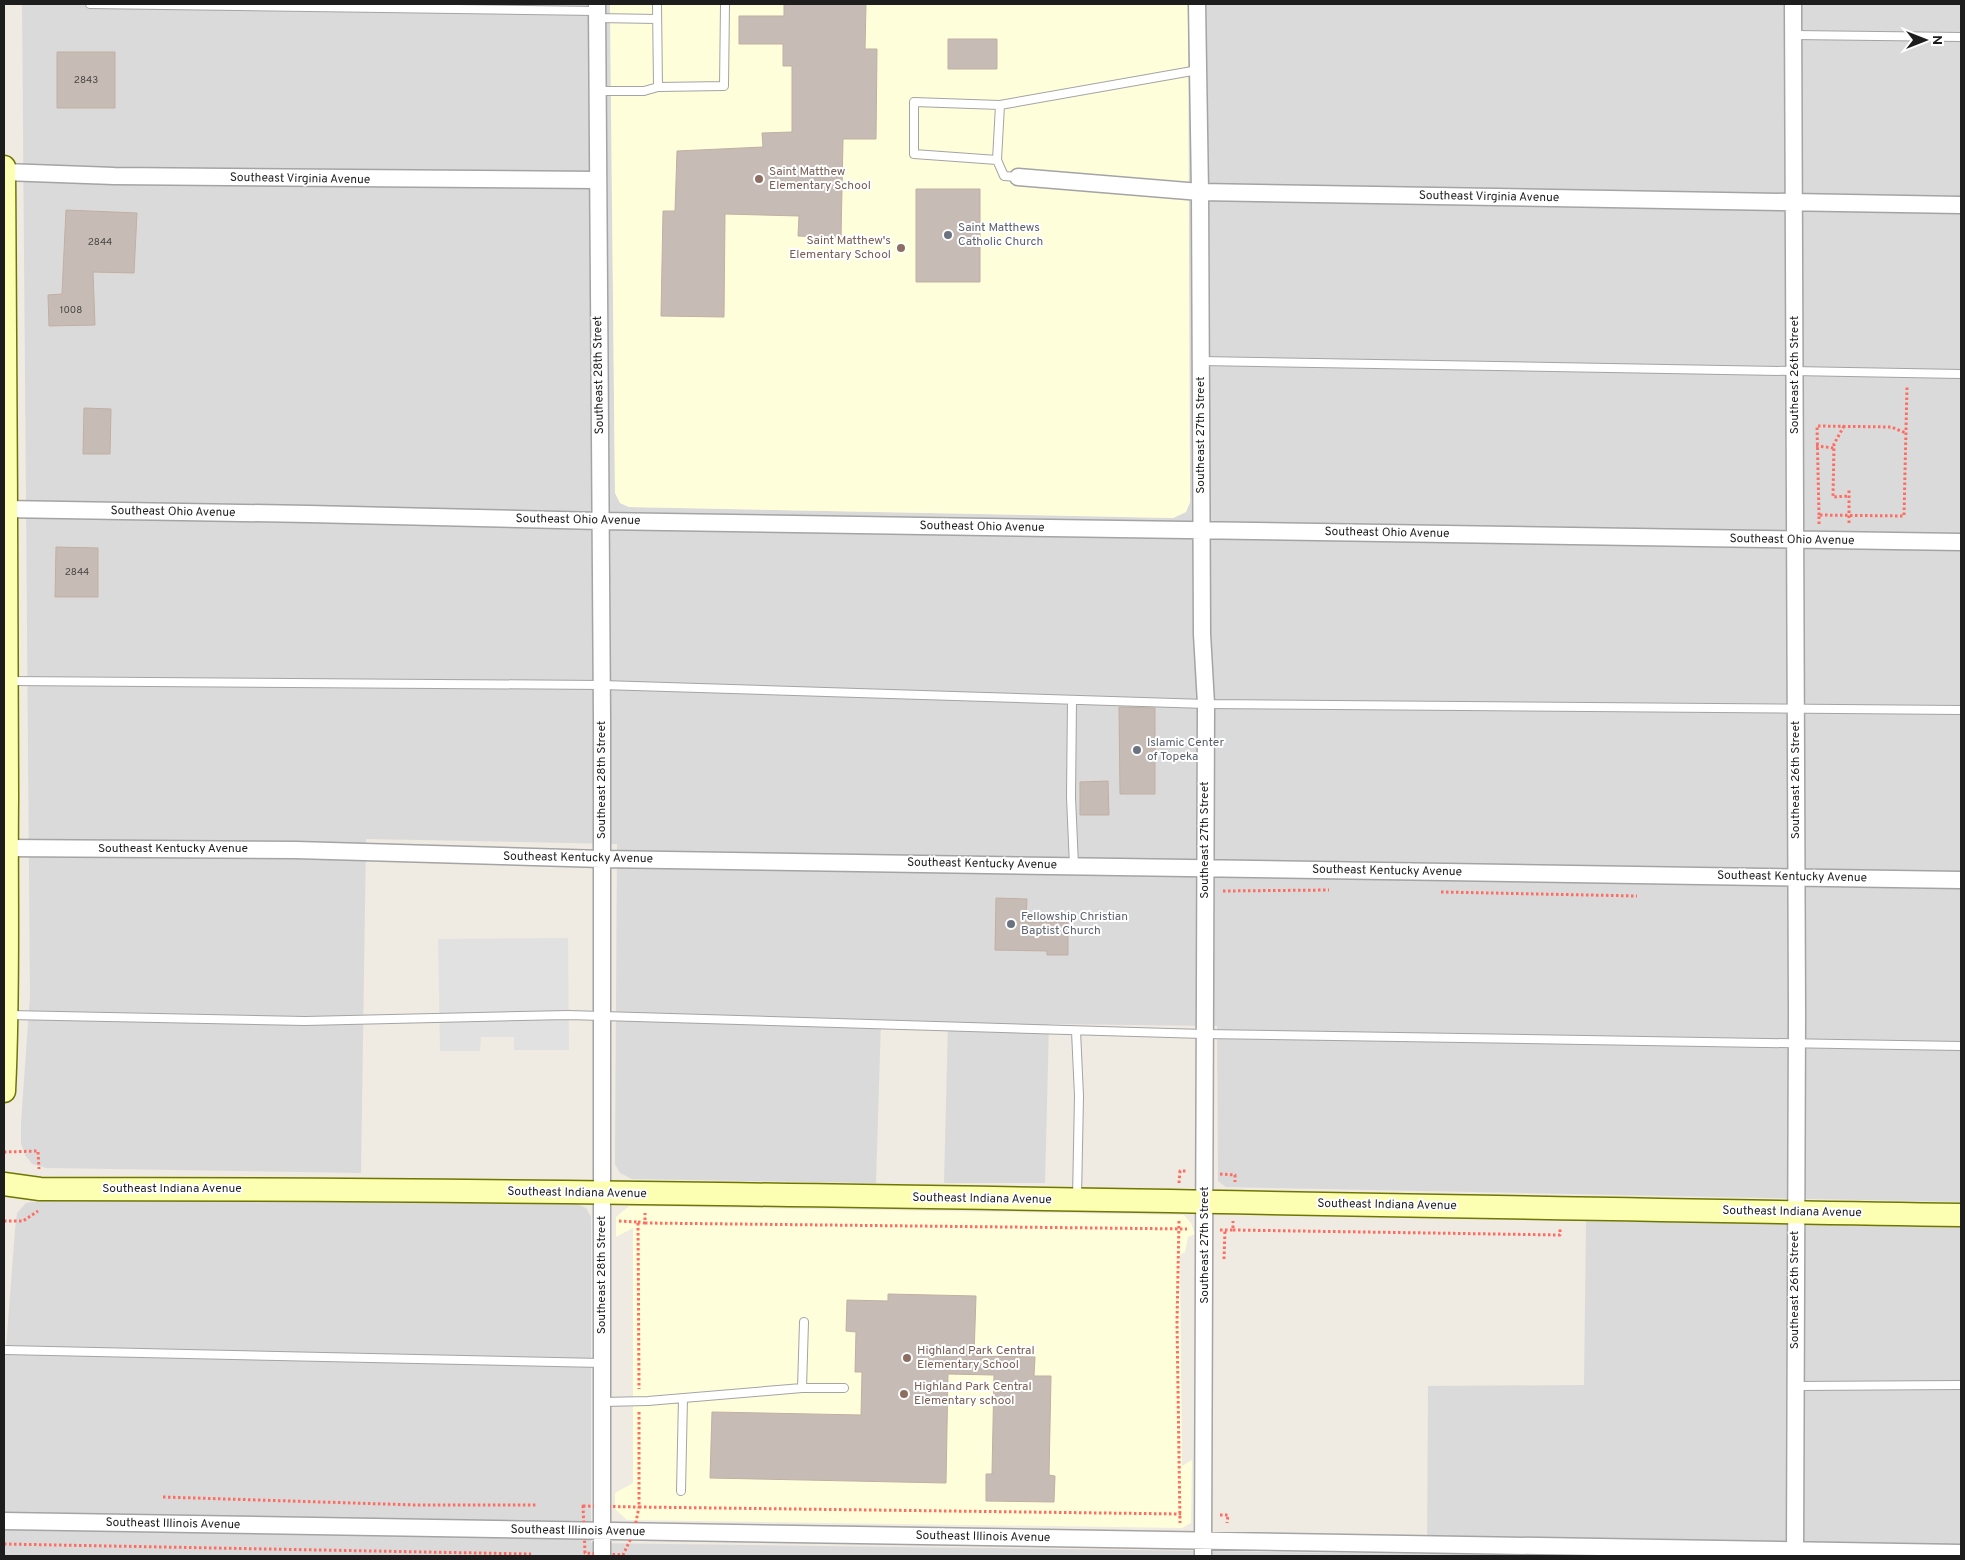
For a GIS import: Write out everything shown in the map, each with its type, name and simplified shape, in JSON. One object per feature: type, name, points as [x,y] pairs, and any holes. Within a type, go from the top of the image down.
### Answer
[{"type":"street","name":"Southeast 27th Street","points":[[1197,4],[1200,192],[1202,634],[1206,704],[1204,1034],[1206,1201],[1203,1548]]},
{"type":"street","name":"Southeast 26th Street","points":[[1793,4],[1797,1044],[1795,1553]]},
{"type":"street","name":"Southeast 28th Street","points":[[596,11],[602,685],[602,1556]]},
{"type":"street","points":[[4,167],[7,681],[5,848],[6,1028],[4,1091]]},
{"type":"street","name":"Southeast Virginia Avenue","points":[[4,172],[114,176],[597,180]]},
{"type":"street","name":"Southeast Virginia Avenue","points":[[1018,177],[1200,192],[1961,205]]},
{"type":"street","name":"Southeast Ohio Avenue","points":[[5,509],[600,521],[1961,542]]},
{"type":"street","name":"Southeast Kentucky Avenue","points":[[5,848],[296,850],[602,859],[1961,880]]},
{"type":"street","name":"Southeast Indiana Avenue","points":[[4,1184],[40,1189],[302,1189],[1206,1201],[1961,1215]]},
{"type":"street","name":"Southeast Illinois Avenue","points":[[4,1521],[1180,1540],[1203,1548],[1227,1541],[1795,1553],[1961,1553]]},
{"type":"lane","points":[[90,4],[596,11],[657,19]]},
{"type":"lane","points":[[657,4],[658,87]]},
{"type":"lane","points":[[597,91],[644,90],[658,87],[724,86],[725,4]]},
{"type":"lane","points":[[1794,35],[1961,37]]},
{"type":"lane","points":[[997,160],[914,154],[914,102],[1000,105],[1198,70]]},
{"type":"lane","points":[[1000,105],[997,160],[1004,176],[1018,177]]},
{"type":"lane","points":[[1201,361],[1961,374]]},
{"type":"lane","points":[[7,681],[602,685],[1206,704],[1961,710]]},
{"type":"lane","points":[[1072,700],[1071,796],[1074,866]]},
{"type":"lane","points":[[6,1028],[568,1015],[1204,1034],[1961,1046]]},
{"type":"lane","points":[[1076,1031],[1079,1096],[1077,1200]]},
{"type":"lane","points":[[802,1388],[804,1322]]},
{"type":"lane","points":[[4,1350],[602,1363]]},
{"type":"lane","points":[[1795,1386],[1961,1384]]},
{"type":"lane","points":[[602,1402],[683,1398],[802,1388],[844,1388]]},
{"type":"lane","points":[[682,1490],[683,1398]]},
{"type":"path","points":[[1819,515],[1904,516],[1908,373]]},
{"type":"path","points":[[1819,540],[1817,426],[1890,427],[1906,434]]},
{"type":"path","points":[[1844,426],[1834,448],[1833,497],[1849,496]]},
{"type":"path","points":[[1817,446],[1834,448]]},
{"type":"path","points":[[1847,541],[1849,489]]},
{"type":"path","points":[[1205,891],[1333,890]]},
{"type":"path","points":[[1440,892],[1637,896]]},
{"type":"path","points":[[1233,1230],[1560,1235],[1560,1208]]},
{"type":"path","points":[[602,1220],[638,1222],[639,1507],[1228,1515],[1227,1541]]},
{"type":"path","points":[[645,1223],[1178,1229],[1177,1322],[1180,1540]]},
{"type":"path","points":[[164,1497],[416,1504],[537,1505]]},
{"type":"path","points":[[4,1544],[531,1554]]},
{"type":"shaded area","points":[[22,4],[610,4],[615,492],[620,503],[629,507],[1173,518],[1186,512],[1190,502],[1188,4],[1961,4],[1961,1202],[1226,1187],[1218,1181],[1217,1026],[1049,1024],[1045,1183],[944,1183],[948,1022],[881,1020],[876,1183],[632,1179],[620,1173],[615,1164],[617,844],[366,839],[361,1173],[46,1168],[32,1164],[25,1155],[21,1143],[30,995]]},
{"type":"shaded area","name":"Saint Matthew's Elementary School","points":[[610,4],[1188,4],[1190,502],[1186,512],[1173,518],[629,507],[620,503],[615,493]]},
{"type":"shaded area","points":[[568,938],[569,1050],[514,1050],[514,1037],[481,1037],[480,1051],[440,1051],[438,939]]},
{"type":"shaded area","points":[[53,1199],[575,1203],[586,1208],[591,1217],[591,1543],[1427,1554],[1428,1386],[1584,1385],[1586,1221],[1961,1227],[1961,1556],[4,1556],[4,1373],[17,1213],[26,1203]]},
{"type":"shaded area","name":"Highland Park Central Elementary School","points":[[629,1206],[1184,1215],[1191,1223],[1195,1234],[1188,1237],[1185,1252],[1180,1255],[1182,1466],[1192,1460],[1191,1523],[1182,1528],[627,1520],[615,1509],[615,1493],[633,1483],[633,1228],[616,1237],[616,1217]]},
{"type":"building","name":"Saint Matthew Elementary School","points":[[784,4],[866,4],[865,49],[877,49],[876,139],[843,139],[841,238],[798,236],[799,216],[725,214],[724,317],[661,316],[663,211],[675,211],[677,151],[763,147],[762,133],[792,132],[792,66],[783,66],[783,44],[739,44],[739,16],[784,16]]},
{"type":"building","points":[[948,39],[997,39],[997,69],[948,69]]},
{"type":"building","points":[[57,52],[115,52],[115,108],[57,108]]},
{"type":"building","name":"Saint Matthews Catholic Church","points":[[916,189],[980,189],[980,282],[916,282]]},
{"type":"building","points":[[66,210],[137,213],[134,273],[93,272],[95,325],[49,326],[48,295],[62,294]]},
{"type":"building","points":[[84,408],[111,409],[110,454],[83,454]]},
{"type":"building","points":[[56,547],[98,548],[98,597],[55,597]]},
{"type":"building","name":"Islamic Center of Topeka","points":[[1119,707],[1155,708],[1155,794],[1120,794]]},
{"type":"building","points":[[1108,781],[1109,815],[1080,815],[1080,782]]},
{"type":"building","points":[[996,898],[1027,899],[1026,922],[1068,922],[1068,955],[1047,955],[1047,951],[995,950]]},
{"type":"building","name":"Highland Park Central Elementary school","points":[[888,1294],[976,1296],[974,1356],[1035,1357],[1034,1376],[1051,1376],[1049,1475],[1055,1476],[1054,1502],[986,1501],[986,1474],[992,1474],[994,1375],[948,1374],[946,1483],[710,1478],[712,1412],[861,1415],[862,1372],[855,1372],[856,1332],[846,1331],[847,1300],[888,1301]]},
{"type":"place","name":"Saint Matthew Elementary School","points":[[759,179]]},
{"type":"place","name":"Saint Matthews Catholic Church","points":[[948,235]]},
{"type":"place","name":"Saint Matthew's Elementary School","points":[[901,248]]},
{"type":"place","name":"Islamic Center of Topeka","points":[[1137,750]]},
{"type":"place","name":"Fellowship Christian Baptist Church","points":[[1011,924]]},
{"type":"place","name":"Highland Park Central Elementary School","points":[[907,1358]]},
{"type":"place","name":"Highland Park Central Elementary school","points":[[904,1394]]}]
